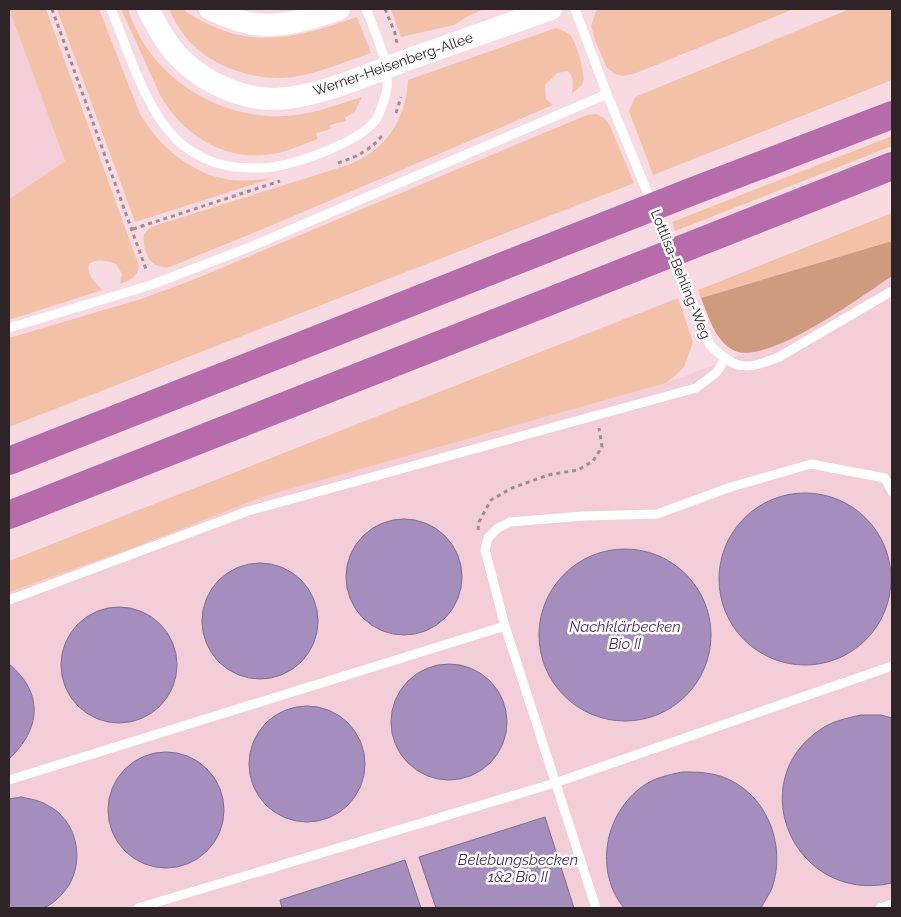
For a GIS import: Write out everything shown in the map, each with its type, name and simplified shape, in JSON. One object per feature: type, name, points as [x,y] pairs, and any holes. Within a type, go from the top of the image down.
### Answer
[{"type":"highway","points":[[9,461],[675,198],[892,115]]},
{"type":"highway","points":[[9,515],[892,166]]},
{"type":"street","name":"Werner-Heisenberg-Allee","points":[[148,9],[169,46],[189,66],[232,91],[254,97],[277,99],[310,94],[350,81],[551,9]]},
{"type":"street","points":[[210,9],[254,24],[280,24],[332,11]]},
{"type":"lane","points":[[111,9],[139,78],[159,120],[178,141],[194,153],[220,164],[252,168],[273,167],[319,154],[358,136],[377,118],[387,91],[385,62],[366,9]]},
{"type":"lane","name":"Lottlisa-Behling-Weg","points":[[575,9],[607,94],[710,345],[725,359],[742,367],[759,365],[779,357],[892,291]]},
{"type":"lane","points":[[9,328],[151,284],[250,247],[607,94]]},
{"type":"lane","points":[[9,600],[248,511],[696,388],[717,372],[725,359]]},
{"type":"lane","points":[[596,908],[505,626],[485,550],[488,538],[498,528],[510,522],[584,516],[657,514],[731,487],[812,464],[886,478],[892,492]]},
{"type":"lane","points":[[9,780],[505,626]]},
{"type":"lane","points":[[138,908],[555,783],[892,666]]},
{"type":"lane","points":[[880,908],[892,904]]},
{"type":"path","points":[[52,9],[133,229],[151,284]]},
{"type":"path","points":[[485,550],[476,541],[478,522],[491,500],[512,488],[548,474],[578,470],[592,461],[602,447],[596,416]]},
{"type":"shaded area","points":[[9,9],[65,161],[9,199]]},
{"type":"shaded area","points":[[9,9],[46,9],[139,266],[135,276],[120,284],[122,274],[116,264],[102,261],[92,262],[89,264],[89,272],[102,290],[9,320],[9,199],[65,161]]},
{"type":"shaded area","points":[[57,9],[99,9],[140,114],[157,138],[178,158],[203,172],[217,177],[231,180],[270,179],[135,222]]},
{"type":"shaded area","points":[[121,9],[128,9],[138,33],[151,54],[168,73],[210,101],[233,110],[258,115],[284,116],[304,114],[362,97],[355,111],[345,118],[346,121],[330,125],[331,129],[316,133],[318,139],[286,151],[264,155],[246,155],[212,146],[184,126],[161,97]]},
{"type":"shaded area","points":[[169,9],[183,9],[200,20],[225,31],[263,38],[301,34],[357,17],[371,53],[323,70],[294,77],[267,77],[239,72],[213,60],[192,44],[176,23]]},
{"type":"shaded area","points":[[391,9],[484,9],[454,25],[401,37]]},
{"type":"shaded area","points":[[600,9],[794,9],[636,73],[623,76],[615,74],[607,68],[595,40],[591,26],[596,11]]},
{"type":"shaded area","points":[[850,9],[892,9],[892,80],[653,175],[629,111],[635,97]]},
{"type":"shaded area","points":[[556,28],[568,33],[573,39],[584,78],[577,90],[572,93],[573,84],[568,71],[557,73],[545,85],[546,99],[553,105],[170,267],[157,266],[152,263],[146,253],[144,234],[151,227],[351,164],[372,152],[385,141],[400,117],[406,99],[408,80]]},
{"type":"shaded area","points":[[596,114],[604,118],[609,124],[634,183],[9,427],[9,338],[141,299],[195,279],[587,115]]},
{"type":"shaded area","points":[[892,136],[892,146],[675,231],[672,222]]},
{"type":"shaded area","points":[[892,213],[892,241],[701,298],[698,290]]},
{"type":"shaded area","points":[[892,241],[892,276],[814,327],[790,340],[767,349],[748,353],[733,350],[726,345],[713,327],[701,298]]},
{"type":"shaded area","points":[[892,276],[892,908],[9,908],[9,576],[135,547],[265,496],[666,383],[746,353],[762,351],[804,333]]},
{"type":"shaded area","points":[[678,298],[693,342],[684,367],[666,383],[265,496],[135,547],[9,592],[9,561]]},
{"type":"water","points":[[805,493],[822,495],[838,500],[853,508],[871,525],[887,554],[891,579],[889,596],[884,612],[876,627],[859,645],[830,661],[805,665],[788,663],[772,658],[757,650],[739,633],[723,604],[719,579],[721,562],[726,546],[734,531],[751,513],[780,497]]},
{"type":"water","points":[[404,519],[426,524],[445,536],[457,555],[462,577],[457,599],[445,618],[426,630],[404,635],[382,630],[363,618],[351,599],[346,577],[351,555],[363,536],[382,524]]},
{"type":"water","name":"Nachklärbecken Bio II","points":[[625,549],[642,551],[658,556],[686,574],[704,602],[709,618],[711,635],[709,652],[704,668],[686,696],[658,714],[642,719],[625,721],[608,719],[592,714],[564,696],[546,668],[541,652],[539,635],[541,618],[546,602],[564,574],[592,556],[608,551]]},
{"type":"water","points":[[260,563],[282,568],[301,580],[313,599],[318,621],[313,643],[301,662],[282,674],[260,679],[238,674],[219,662],[207,643],[202,621],[207,599],[219,580],[238,568]]},
{"type":"water","points":[[119,607],[141,612],[160,624],[172,643],[177,665],[172,687],[160,706],[141,718],[119,723],[97,718],[78,706],[66,687],[61,665],[66,643],[78,624],[97,612]]},
{"type":"water","points":[[9,664],[28,687],[33,699],[34,711],[27,736],[9,759]]},
{"type":"water","points":[[449,664],[471,669],[490,681],[502,700],[507,722],[502,744],[490,763],[471,775],[449,780],[427,775],[408,763],[396,744],[391,722],[396,700],[408,681],[427,669]]},
{"type":"water","points":[[307,706],[329,711],[348,723],[360,742],[365,764],[360,786],[348,805],[329,817],[307,822],[285,817],[266,805],[254,786],[249,764],[254,742],[266,723],[285,711]]},
{"type":"water","points":[[861,715],[881,715],[892,718],[892,883],[858,885],[829,876],[806,858],[790,834],[783,807],[785,779],[797,752],[826,726],[840,720]]},
{"type":"water","points":[[166,752],[188,757],[207,769],[219,788],[224,810],[219,832],[207,851],[188,863],[166,868],[144,863],[125,851],[113,832],[108,810],[113,788],[125,769],[144,757]]},
{"type":"water","points":[[682,772],[706,773],[720,776],[736,783],[761,806],[769,821],[777,854],[772,888],[761,908],[624,908],[615,893],[609,877],[607,861],[612,827],[619,812],[630,798],[647,783],[661,777]]},
{"type":"water","points":[[21,797],[41,802],[57,811],[71,829],[77,852],[74,874],[69,885],[54,901],[39,909],[9,908],[9,799]]},
{"type":"water","name":"Belebungsbecken 1&2 Bio II","points":[[545,817],[574,908],[436,908],[419,857]]},
{"type":"water","points":[[405,860],[421,908],[282,908],[280,900]]}]
